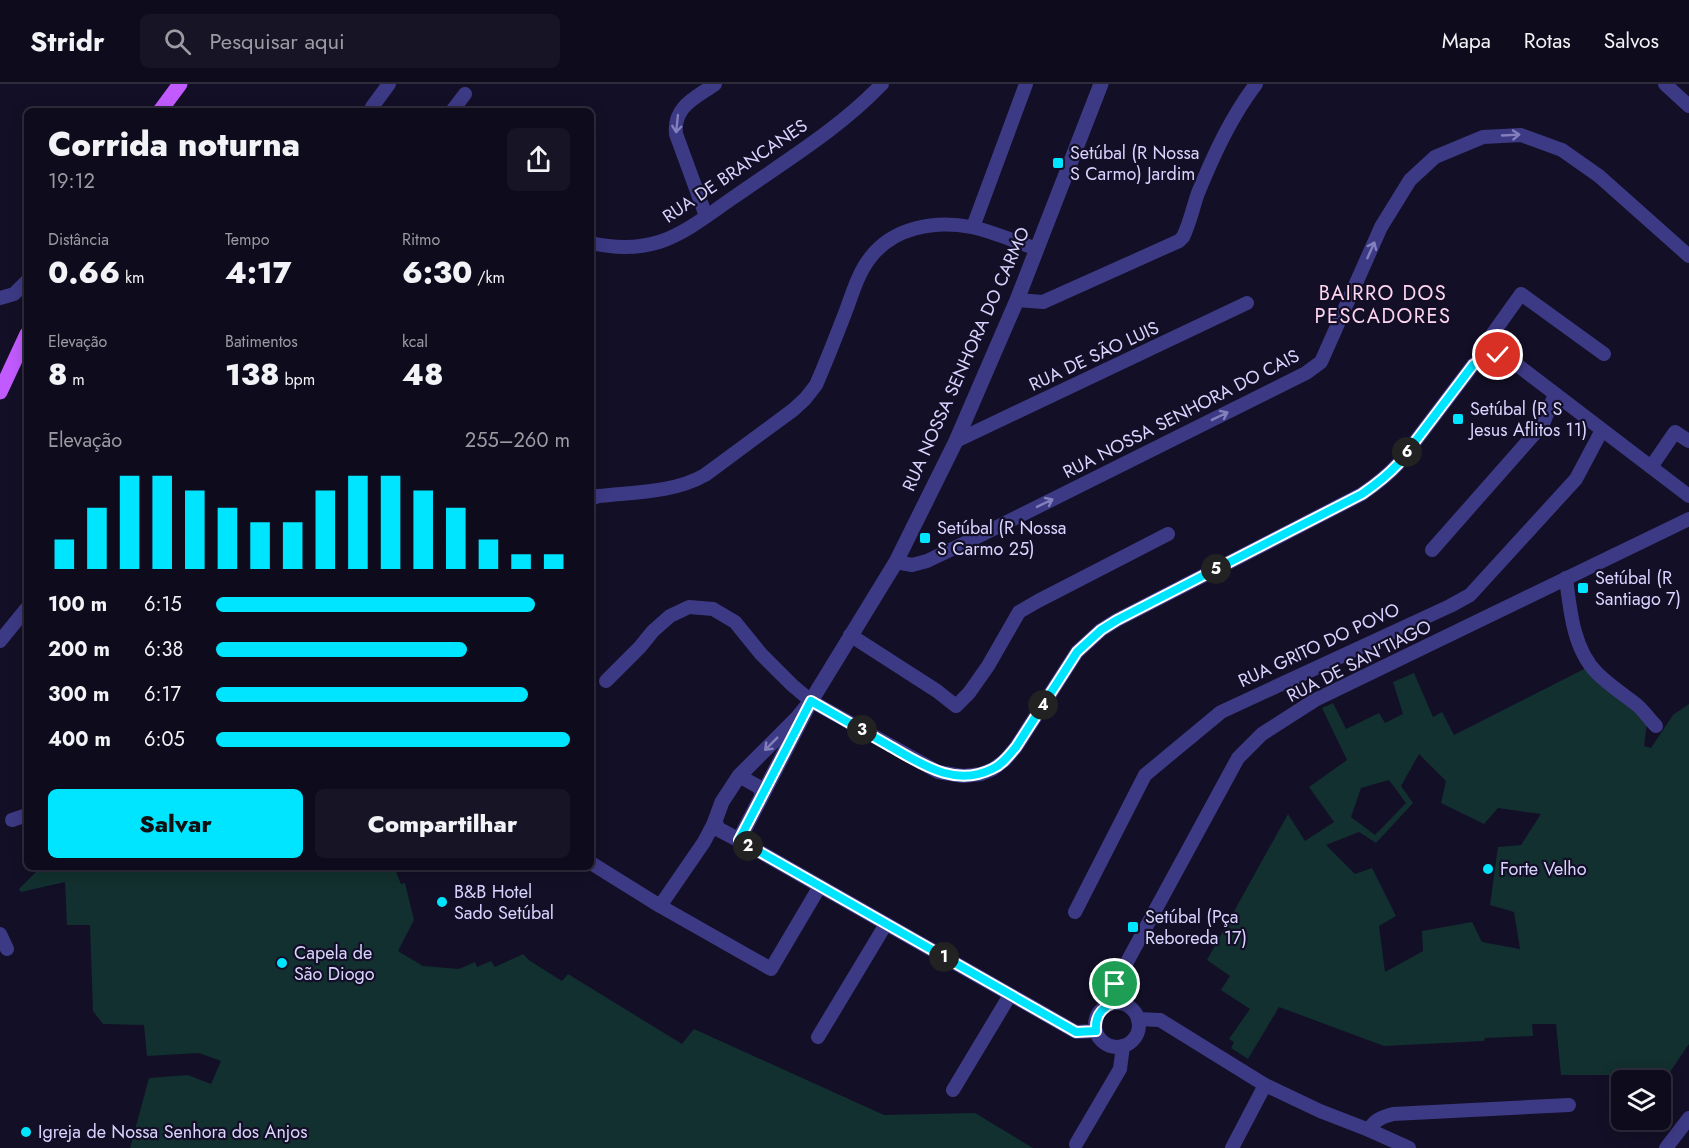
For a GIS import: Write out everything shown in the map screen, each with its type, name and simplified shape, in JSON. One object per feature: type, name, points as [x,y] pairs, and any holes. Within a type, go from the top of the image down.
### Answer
[{"type":"main road","points":[[162,108],[180,84]]},
{"type":"main road","points":[[0,392],[24,340]]},
{"type":"street","points":[[372,108],[389,84]]},
{"type":"street","points":[[706,216],[675,126],[680,110],[715,84]]},
{"type":"street","name":"RUA DE BRANCANES","points":[[594,244],[615,248],[636,247],[659,242],[691,226],[794,156],[866,101],[882,84]]},
{"type":"street","points":[[973,227],[1026,84]]},
{"type":"street","name":"RUA NOSSA SENHORA DO CARMO","points":[[811,701],[896,562],[956,441],[1017,300],[1101,84]]},
{"type":"street","points":[[1017,300],[1043,302],[1179,241],[1186,232],[1197,195],[1227,129],[1256,84]]},
{"type":"street","points":[[1665,84],[1689,106]]},
{"type":"street","points":[[454,108],[465,94]]},
{"type":"street","name":"RUA NOSSA SENHORA DO CAIS","points":[[896,562],[912,565],[927,561],[1306,373],[1321,363],[1381,227],[1410,180],[1435,157],[1483,137],[1521,135],[1562,150],[1599,176],[1689,256]]},
{"type":"street","points":[[594,498],[679,486],[692,482],[705,475],[793,410],[816,385],[857,282],[870,258],[878,249],[904,232],[935,225],[973,227],[1036,249]]},
{"type":"street","points":[[0,298],[14,294],[24,284]]},
{"type":"street","points":[[1486,356],[1491,336],[1521,294],[1604,354]]},
{"type":"street","name":"RUA DE SÃO LUIS","points":[[956,441],[1247,303]]},
{"type":"street","points":[[606,681],[640,647],[653,630],[670,616],[689,608],[713,609],[735,622],[761,654],[811,701],[938,772],[963,776],[981,774],[1005,760],[1016,747],[1077,652],[1101,630],[1362,494],[1375,485],[1398,464],[1468,370],[1486,356],[1505,357],[1651,467],[1687,490]]},
{"type":"street","points":[[1431,550],[1544,424],[1555,394]]},
{"type":"street","name":"RUA GRITO DO POVO","points":[[1075,912],[1145,775],[1221,712],[1470,595],[1576,478],[1602,430]]},
{"type":"street","points":[[1651,467],[1675,432],[1689,441]]},
{"type":"street","name":"RUA DE SAN'TIAGO","points":[[1111,1004],[1115,984],[1238,758],[1262,734],[1315,700],[1689,519]]},
{"type":"street","points":[[850,635],[937,691],[956,706],[969,693],[988,666],[1019,612],[1168,534]]},
{"type":"street","points":[[1566,578],[1577,638],[1585,655],[1596,672],[1639,707],[1656,726]]},
{"type":"street","points":[[0,641],[24,612]]},
{"type":"street","points":[[726,832],[722,802],[739,776],[798,718],[811,701]]},
{"type":"street","points":[[660,906],[704,842],[726,832],[762,795],[811,701]]},
{"type":"street","points":[[739,776],[759,787],[762,795]]},
{"type":"street","points":[[12,820],[24,816]]},
{"type":"street","points":[[726,832],[1076,1032],[1096,1031]]},
{"type":"street","points":[[594,865],[660,906],[771,969],[820,886]]},
{"type":"street","points":[[818,1037],[886,924]]},
{"type":"street","points":[[0,933],[7,949]]},
{"type":"street","points":[[953,1090],[1010,995]]},
{"type":"street","points":[[1111,1004],[1124,1004],[1135,1013],[1138,1019],[1137,1036],[1131,1043],[1123,1046],[1114,1047],[1106,1044],[1096,1031],[1095,1023],[1098,1014],[1111,1004]]},
{"type":"street","points":[[1138,1019],[1160,1020],[1265,1085],[1409,1148]]},
{"type":"street","points":[[1076,1144],[1120,1070],[1123,1046]]},
{"type":"street","points":[[1232,1148],[1265,1085]]},
{"type":"street","points":[[1369,1130],[1372,1123],[1393,1114],[1569,1105]]},
{"type":"street","points":[[1671,1145],[1689,1118]]},
{"type":"green space","points":[[1586,668],[1641,713],[1647,723],[1644,746],[1651,748],[1673,715],[1689,704],[1689,1044],[1671,1070],[1611,1070],[1611,1075],[1561,1075],[1556,1024],[1532,1024],[1533,1036],[1384,1046],[1279,1007],[1248,1059],[1231,1048],[1234,1042],[1229,1039],[1250,1009],[1221,990],[1230,976],[1207,960],[1288,814],[1305,841],[1334,822],[1309,787],[1347,760],[1322,708],[1333,703],[1346,729],[1379,713],[1385,723],[1403,714],[1393,682],[1414,673],[1433,717],[1442,712],[1454,735]],"holes":[[[1419,754],[1446,781],[1441,803],[1484,824],[1498,808],[1541,814],[1521,845],[1498,847],[1490,905],[1514,912],[1520,949],[1482,942],[1472,922],[1422,931],[1423,951],[1385,972],[1379,926],[1396,916],[1372,868],[1355,874],[1326,845],[1359,832],[1376,843],[1413,803],[1401,786]],[[1389,780],[1406,803],[1375,835],[1351,817],[1361,788]]]},
{"type":"green space","points":[[38,870],[395,870],[401,884],[405,883],[414,920],[398,951],[423,966],[459,969],[475,962],[477,967],[491,961],[495,967],[523,954],[562,981],[568,974],[682,1044],[694,1029],[884,1115],[975,1113],[1033,1148],[130,1148],[149,1078],[188,1075],[211,1084],[221,1061],[199,1053],[147,1056],[144,1025],[103,1024],[93,1011],[90,925],[67,925],[65,882],[21,892],[19,889]]},
{"type":"place","name":"Setúbal (R Nossa S Carmo) Jardim","points":[[1058,163]]},
{"type":"place","name":"Setúbal (R S Jesus Aflitos 11)","points":[[1458,419]]},
{"type":"place","name":"Setúbal (R Nossa S Carmo 25)","points":[[925,538]]},
{"type":"place","name":"Setúbal (R Santiago 7)","points":[[1583,588]]},
{"type":"place","name":"Forte Velho","points":[[1488,869]]},
{"type":"place","name":"B&B Hotel Sado Setúbal","points":[[442,902]]},
{"type":"place","name":"Setúbal (Pça Reboreda 17)","points":[[1133,927]]},
{"type":"place","name":"Capela de São Diogo","points":[[282,963]]},
{"type":"place","name":"Igreja de Nossa Senhora dos Anjos","points":[[26,1132]]},
{"type":"district","name":"BAIRRO DOS PESCADORES","points":[[1383,304]]},
{"type":"route","points":[[1115,984],[1111,1004],[1098,1014],[1095,1023],[1096,1031],[1076,1032],[739,840],[811,701],[938,772],[963,776],[981,774],[993,769],[1016,747],[1077,652],[1101,630],[1362,494],[1375,485],[1398,464],[1468,370],[1486,356],[1498,355]]}]
